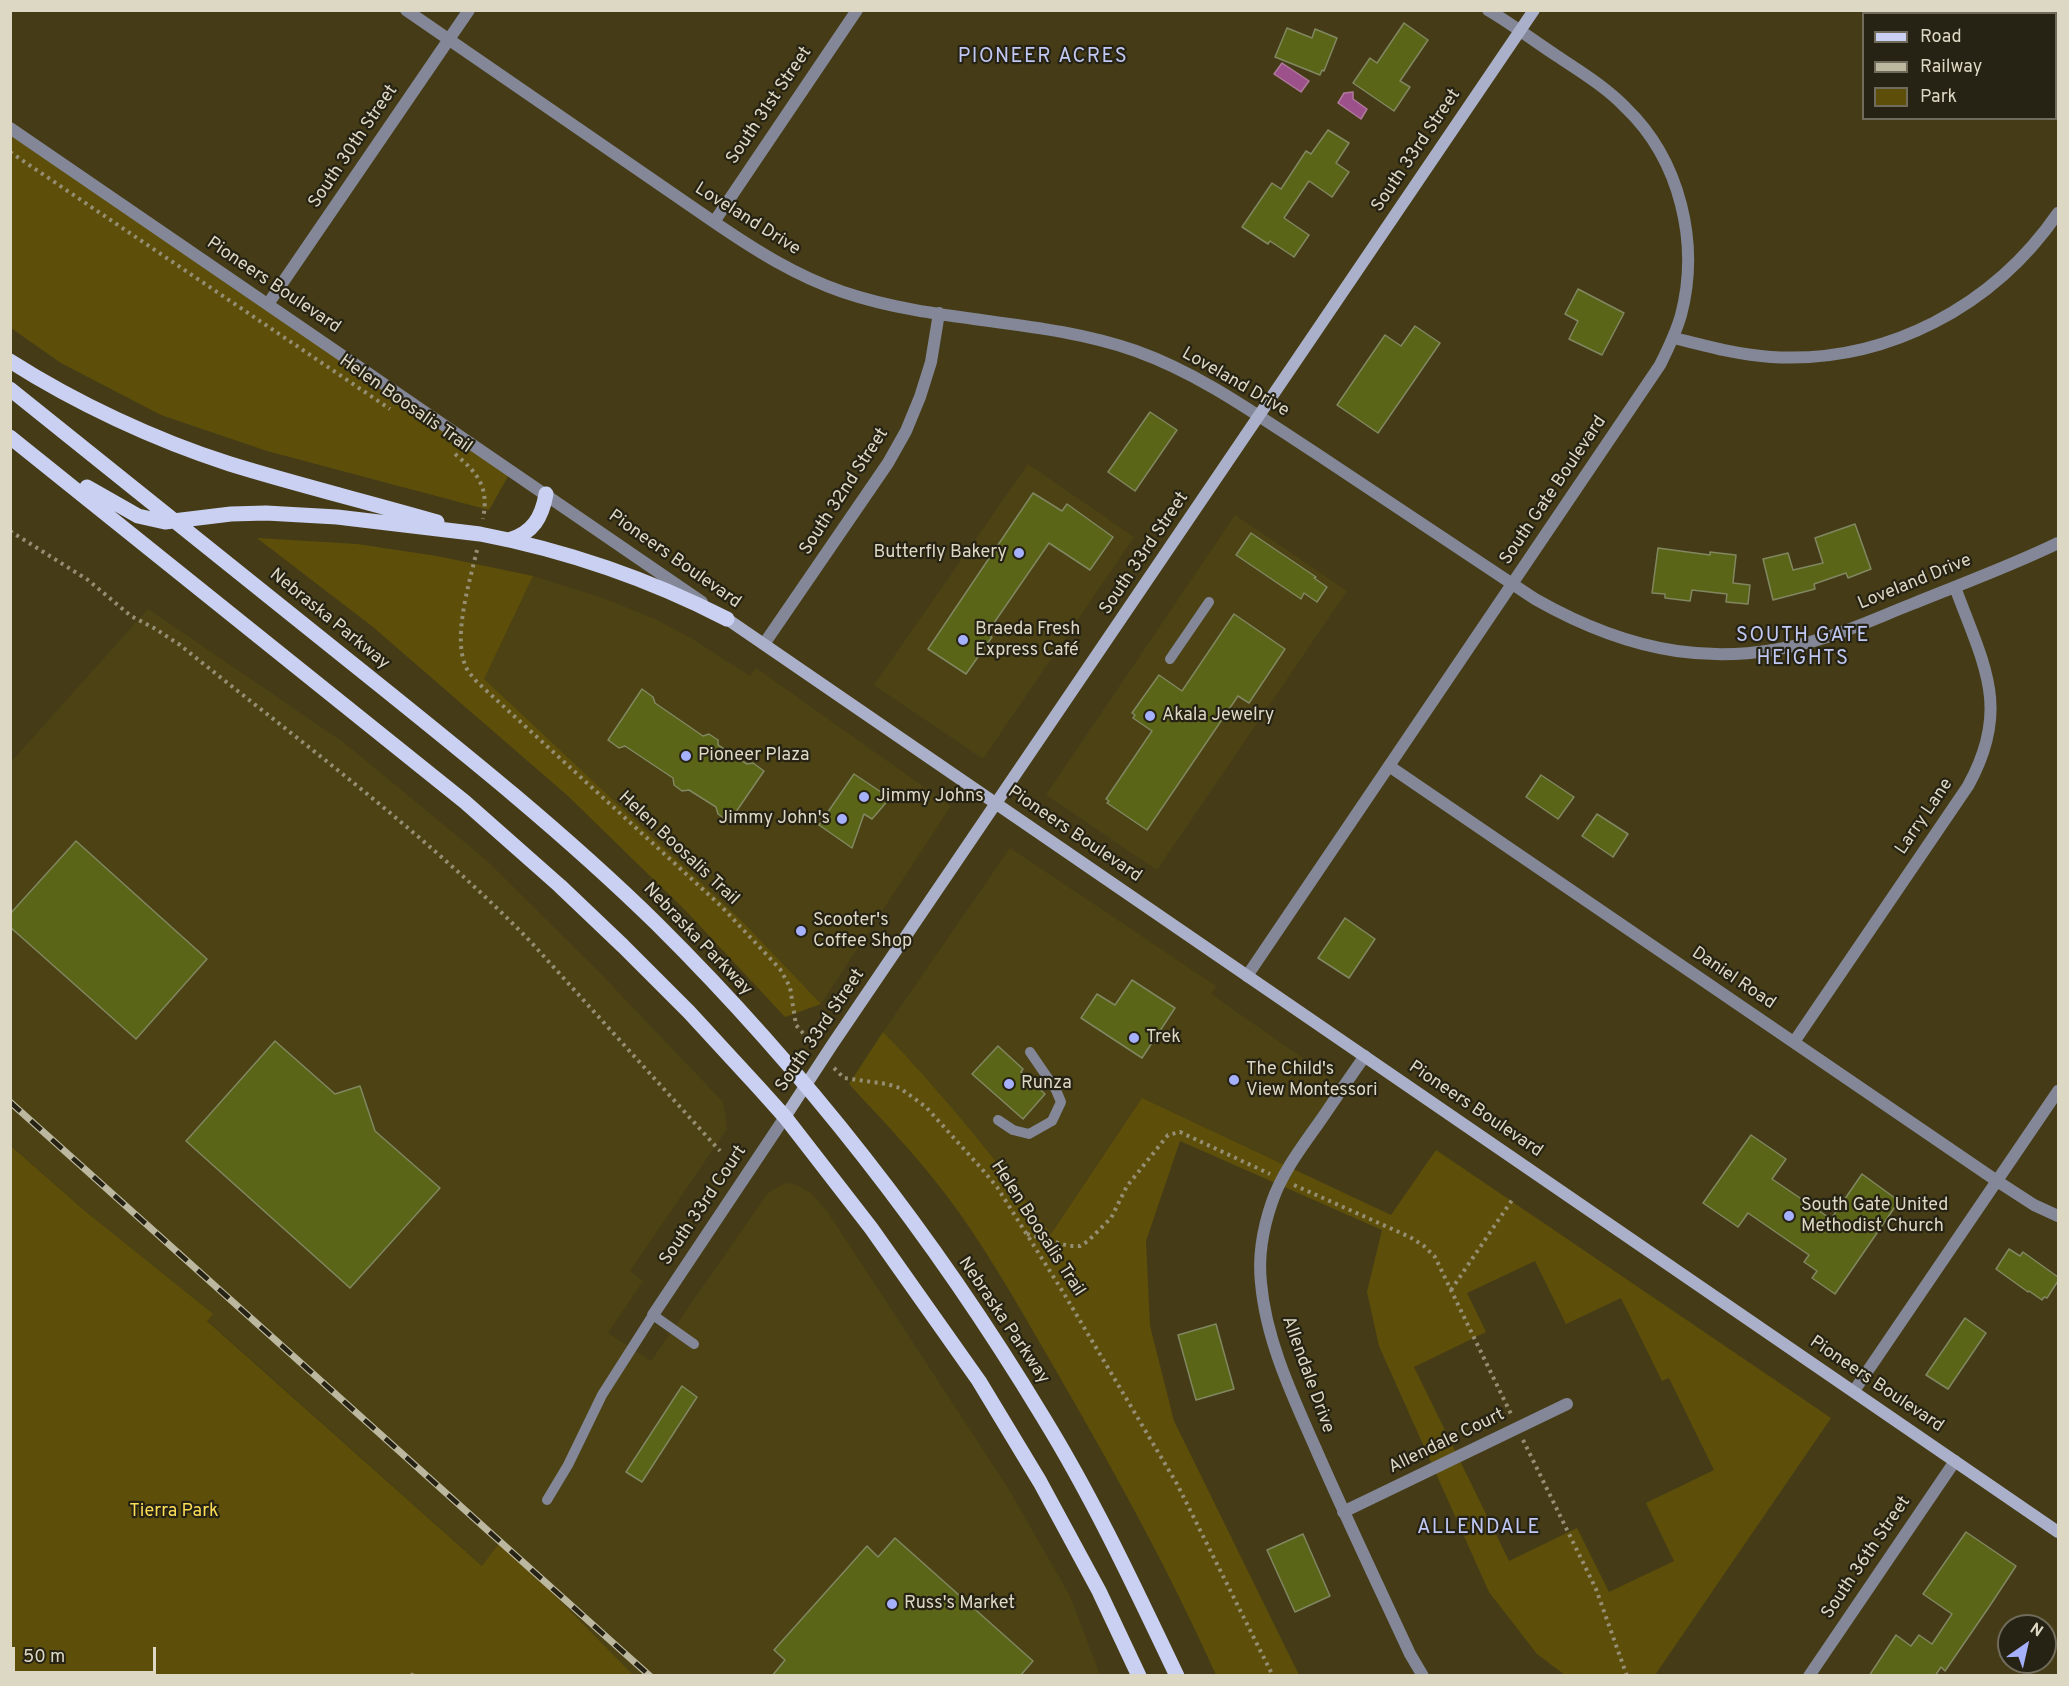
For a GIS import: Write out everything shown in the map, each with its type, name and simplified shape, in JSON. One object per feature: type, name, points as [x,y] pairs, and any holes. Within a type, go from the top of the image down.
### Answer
[{"type":"main road","name":"South 33rd Street","points":[[785,1117],[1534,10]]},
{"type":"main road","points":[[10,361],[86,404],[159,437],[228,463],[480,534],[611,568],[680,595],[727,619]]},
{"type":"main road","name":"Nebraska Parkway","points":[[10,389],[495,778],[574,847],[681,949],[805,1085],[881,1181],[1005,1355],[1090,1500],[1177,1676]]},
{"type":"main road","points":[[10,436],[125,510],[149,519],[175,522],[231,514],[275,513],[338,517],[480,534]]},
{"type":"main road","points":[[10,436],[481,816],[560,886],[656,978],[785,1117],[871,1228],[979,1381],[1045,1492],[1099,1591],[1139,1676]]},
{"type":"main road","points":[[509,540],[521,536],[538,521],[546,494]]},
{"type":"main road","name":"Pioneers Boulevard","points":[[727,619],[2058,1532]]},
{"type":"street","name":"Loveland Drive","points":[[406,10],[764,256],[806,278],[867,298],[939,313],[1088,338],[1135,351],[1175,367],[1260,417],[1513,584],[1569,618],[1603,633],[1679,652],[1722,654],[1775,649],[1828,637],[2022,561],[2058,543]]},
{"type":"street","name":"South 30th Street","points":[[268,304],[469,10]]},
{"type":"street","name":"South 31st Street","points":[[714,222],[857,10]]},
{"type":"street","name":"South Gate Boulevard","points":[[1247,976],[1660,365],[1674,338],[1681,314],[1687,284],[1688,253],[1684,216],[1676,187],[1664,159],[1648,133],[1628,109],[1605,88],[1488,10]]},
{"type":"street","name":"Pioneers Boulevard","points":[[10,128],[727,619]]},
{"type":"street","points":[[1674,338],[1729,352],[1772,357],[1815,357],[1851,352],[1893,341],[1959,310],[1989,289],[2021,260],[2058,213]]},
{"type":"street","name":"South 32nd Street","points":[[764,644],[888,463],[906,431],[931,362],[939,313]]},
{"type":"street","name":"Larry Lane","points":[[1794,1042],[1980,765],[1991,720],[1991,697],[1987,674],[1955,587]]},
{"type":"street","name":"Daniel Road","points":[[1389,766],[1997,1181],[2034,1205],[2058,1216]]},
{"type":"street","name":"Allendale Drive","points":[[1365,1056],[1282,1179],[1272,1202],[1262,1241],[1260,1261],[1264,1306],[1285,1377],[1343,1512],[1410,1654],[1423,1676]]},
{"type":"street","points":[[1854,1391],[2058,1091]]},
{"type":"street","name":"South 33rd Court","points":[[653,1315],[785,1117]]},
{"type":"street","name":"Allendale Court","points":[[1343,1512],[1567,1404]]},
{"type":"street","name":"South 36th Street","points":[[1809,1676],[1955,1461]]},
{"type":"lane","points":[[1170,658],[1209,602]]},
{"type":"lane","points":[[998,1120],[1013,1130],[1029,1134],[1052,1121],[1061,1102],[1056,1090],[1030,1052]]},
{"type":"lane","points":[[547,1500],[568,1465],[602,1395],[653,1315],[694,1344]]},
{"type":"path","name":"Helen Boosalis Trail","points":[[10,152],[397,414]]},
{"type":"path","name":"Helen Boosalis Trail","points":[[446,448],[470,466],[479,478],[486,504],[460,620],[466,668],[477,682],[721,906],[780,969],[790,987],[796,1025],[844,1078],[900,1088],[926,1107],[997,1187],[1063,1292],[1177,1484],[1273,1676]]},
{"type":"path","points":[[10,531],[88,580],[131,616],[180,645],[411,830],[530,941],[720,1150]]},
{"type":"path","points":[[1026,1234],[1069,1246],[1080,1246],[1088,1241],[1111,1218],[1126,1186],[1168,1135],[1180,1132],[1395,1230],[1424,1246],[1436,1257],[1442,1267],[1451,1290],[1596,1589],[1627,1676]]},
{"type":"path","points":[[1451,1290],[1514,1197]]},
{"type":"path","points":[[412,1676],[414,1669]]},
{"type":"shaded area","points":[[1282,63],[1309,81],[1301,92],[1274,74]]},
{"type":"shaded area","points":[[1353,92],[1353,99],[1367,109],[1361,119],[1338,103],[1344,93]]},
{"type":"shaded area","points":[[1028,464],[1134,537],[983,759],[874,685]]},
{"type":"shaded area","points":[[1235,515],[1347,591],[1157,870],[1046,795]]},
{"type":"shaded area","points":[[533,576],[603,598],[655,619],[691,638],[750,676],[756,668],[951,806],[821,1004],[741,920],[483,679]]},
{"type":"shaded area","points":[[148,609],[343,742],[484,858],[600,973],[723,1102],[727,1129],[630,1271],[643,1281],[608,1333],[651,1361],[768,1193],[785,1183],[797,1185],[811,1193],[827,1211],[1008,1488],[1070,1596],[1100,1675],[599,1675],[477,1561],[11,1145],[11,762]]},
{"type":"shaded area","points":[[1010,848],[1216,986],[1211,994],[1344,1087],[1289,1167],[1142,1098],[1051,1234],[1013,1182],[953,1110],[883,1032]]},
{"type":"green space","points":[[10,128],[511,471],[489,510],[267,451],[161,415],[61,363],[11,328]]},
{"type":"green space","points":[[257,538],[357,544],[437,556],[533,576],[484,679],[741,920],[821,1004],[785,1017],[686,911],[568,796],[373,627]]},
{"type":"green space","points":[[883,1032],[970,1130],[1051,1234],[1142,1098],[1391,1215],[1436,1150],[1831,1418],[1655,1675],[1565,1675],[1537,1654],[1489,1592],[1379,1346],[1367,1292],[1382,1230],[1180,1141],[1146,1241],[1150,1326],[1174,1421],[1299,1675],[1216,1675],[1180,1598],[1121,1486],[997,1271],[972,1231],[933,1178],[849,1084]],"holes":[[[1535,1261],[1566,1324],[1621,1298],[1662,1381],[1669,1378],[1714,1470],[1646,1503],[1674,1561],[1609,1592],[1577,1528],[1509,1561],[1414,1367],[1486,1332],[1467,1293]]]},
{"type":"green space","name":"Tierra Park","points":[[10,1145],[86,1212],[213,1314],[207,1321],[482,1566],[501,1541],[633,1675],[11,1675]]},
{"type":"building","points":[[1404,23],[1428,40],[1400,81],[1410,87],[1394,111],[1353,83],[1370,58],[1377,63]]},
{"type":"building","points":[[1287,28],[1312,38],[1315,29],[1337,38],[1324,71],[1322,70],[1320,75],[1275,57]]},
{"type":"building","points":[[1328,130],[1349,143],[1336,163],[1349,172],[1332,197],[1309,181],[1284,218],[1309,235],[1294,257],[1270,241],[1268,244],[1242,227],[1272,183],[1281,189],[1306,151],[1311,154]]},
{"type":"building","points":[[1578,289],[1624,313],[1602,355],[1569,339],[1578,321],[1565,314]]},
{"type":"building","points":[[1415,326],[1440,343],[1378,433],[1337,405],[1385,335],[1401,346]]},
{"type":"building","points":[[1150,412],[1177,430],[1135,491],[1108,472]]},
{"type":"building","points":[[1033,493],[1062,511],[1067,504],[1113,537],[1090,570],[1049,543],[987,633],[992,637],[966,674],[928,649]]},
{"type":"building","points":[[1855,524],[1871,569],[1848,578],[1846,573],[1814,584],[1815,589],[1773,600],[1763,559],[1788,553],[1793,570],[1823,563],[1815,538]]},
{"type":"building","points":[[1251,533],[1327,587],[1317,602],[1304,593],[1301,599],[1236,555]]},
{"type":"building","points":[[1658,548],[1710,555],[1710,552],[1736,555],[1733,583],[1750,585],[1748,604],[1726,602],[1727,594],[1692,590],[1690,601],[1665,598],[1665,594],[1652,593]]},
{"type":"building","points":[[1234,614],[1285,649],[1249,703],[1238,696],[1147,830],[1107,803],[1109,801],[1106,799],[1152,731],[1133,718],[1135,715],[1132,713],[1159,675],[1182,691]]},
{"type":"building","name":"Pioneer Plaza","points":[[642,689],[653,697],[655,703],[703,736],[709,734],[718,740],[718,745],[747,764],[753,763],[764,771],[729,822],[718,814],[716,807],[689,790],[682,791],[674,785],[673,778],[625,746],[619,748],[608,740]]},
{"type":"building","points":[[854,774],[890,798],[872,819],[864,814],[852,848],[819,825]]},
{"type":"building","points":[[1541,775],[1574,797],[1558,819],[1526,797]]},
{"type":"building","points":[[1597,814],[1628,834],[1613,857],[1582,836]]},
{"type":"building","points":[[76,841],[207,959],[136,1039],[10,927],[10,914]]},
{"type":"building","points":[[1345,918],[1375,939],[1349,978],[1318,958]]},
{"type":"building","name":"Trek","points":[[1132,980],[1175,1008],[1142,1058],[1081,1018],[1097,994],[1115,1005]]},
{"type":"building","points":[[275,1041],[335,1094],[360,1086],[375,1131],[440,1188],[350,1288],[186,1141]]},
{"type":"building","name":"Runza","points":[[998,1046],[1045,1094],[1023,1119],[972,1074]]},
{"type":"building","name":"South Gate United Methodist Church","points":[[1751,1135],[1786,1159],[1772,1179],[1831,1219],[1862,1174],[1899,1201],[1835,1294],[1812,1278],[1817,1271],[1804,1262],[1809,1255],[1748,1213],[1738,1227],[1703,1203]]},
{"type":"building","points":[[2009,1249],[2020,1256],[2023,1252],[2058,1277],[2058,1281],[2047,1298],[2044,1297],[2042,1300],[1996,1269]]},
{"type":"building","points":[[1965,1318],[1986,1333],[1948,1389],[1926,1375]]},
{"type":"building","points":[[1216,1324],[1234,1389],[1196,1400],[1178,1335]]},
{"type":"building","points":[[682,1386],[697,1397],[642,1482],[626,1472]]},
{"type":"building","points":[[1966,1532],[2016,1566],[1989,1607],[1945,1671],[1941,1667],[1935,1676],[1869,1676],[1896,1635],[1911,1646],[1919,1635],[1932,1644],[1952,1614],[1923,1594]]},
{"type":"building","points":[[1303,1534],[1330,1596],[1295,1612],[1267,1550]]},
{"type":"building","name":"Russ's Market","points":[[895,1538],[1033,1661],[1020,1676],[772,1676],[785,1660],[774,1650],[867,1546],[878,1557]]},
{"type":"railway","points":[[10,1102],[650,1676]]},
{"type":"place","name":"Butterfly Bakery","points":[[1019,553]]},
{"type":"place","name":"Braeda Fresh Express Café","points":[[963,640]]},
{"type":"place","name":"Akala Jewelry","points":[[1150,716]]},
{"type":"place","name":"Pioneer Plaza","points":[[686,756]]},
{"type":"place","name":"Jimmy Johns","points":[[864,797]]},
{"type":"place","name":"Jimmy John's","points":[[842,819]]},
{"type":"place","name":"Scooter's Coffee Shop","points":[[801,931]]},
{"type":"place","name":"Trek","points":[[1134,1038]]},
{"type":"place","name":"The Child's View Montessori","points":[[1234,1080]]},
{"type":"place","name":"Runza","points":[[1009,1084]]},
{"type":"place","name":"South Gate United Methodist Church","points":[[1789,1216]]},
{"type":"place","name":"Russ's Market","points":[[892,1604]]},
{"type":"district","name":"PIONEER ACRES","points":[[1043,58]]},
{"type":"district","name":"SOUTH GATE HEIGHTS","points":[[1803,648]]},
{"type":"district","name":"ALLENDALE","points":[[1479,1529]]}]
